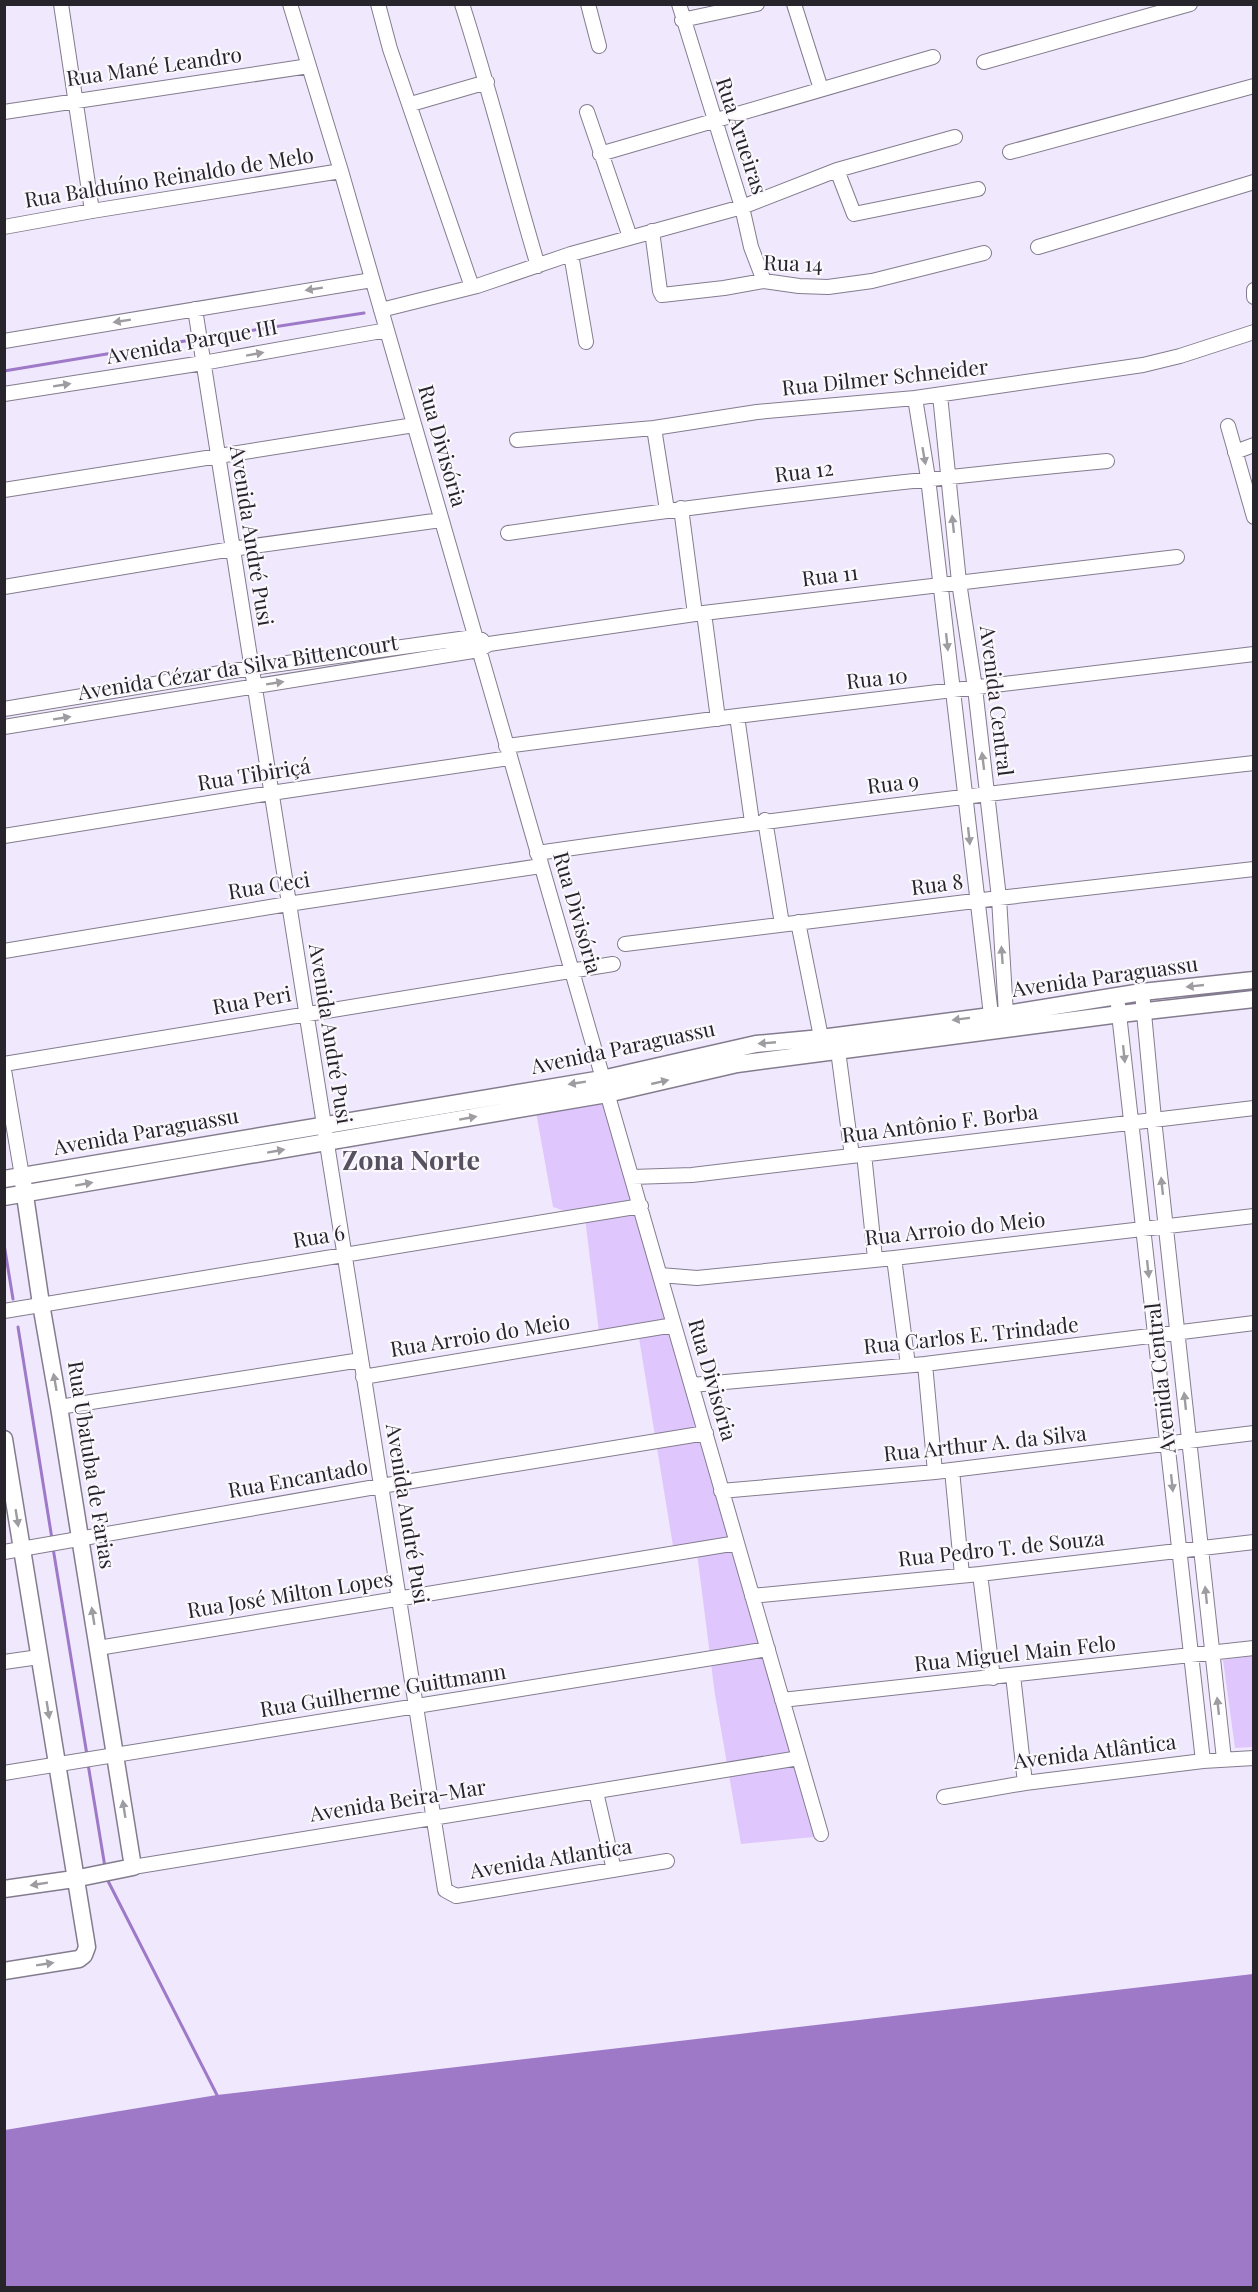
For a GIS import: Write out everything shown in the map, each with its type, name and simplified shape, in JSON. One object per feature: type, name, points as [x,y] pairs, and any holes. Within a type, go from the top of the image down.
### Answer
[{"type":"main road","name":"Avenida Paraguassu","points":[[4,1179],[323,1125],[605,1086],[737,1064],[829,1044],[998,1014],[1142,992],[1254,980]]},
{"type":"main road","name":"Avenida Paraguassu","points":[[829,1044],[1254,999]]},
{"type":"main road","name":"Avenida Paraguassu","points":[[5,1197],[326,1143],[605,1086]]},
{"type":"main road","name":"Rua Ubatuba de Farias","points":[[22,1176],[40,1304],[59,1407],[72,1541],[98,1648],[108,1758],[130,1867]]},
{"type":"main road","points":[[4,1439],[30,1548],[39,1657],[61,1765],[80,1878],[87,1947],[84,1955],[79,1959],[4,1971]]},
{"type":"main road","name":"Avenida Beira-Mar","points":[[4,1889],[80,1878],[130,1867]]},
{"type":"street","points":[[61,4],[92,211]]},
{"type":"street","name":"Rua Divisória","points":[[290,4],[341,171],[441,520],[481,643],[508,752],[821,1834]]},
{"type":"street","points":[[378,4],[390,49],[411,104],[472,287]]},
{"type":"street","points":[[462,4],[487,82],[513,184],[538,266]]},
{"type":"street","points":[[588,4],[599,46]]},
{"type":"street","name":"Rua Arueiras","points":[[679,4],[682,20],[742,207],[751,248],[764,281]]},
{"type":"street","points":[[682,20],[757,4]]},
{"type":"street","points":[[794,4],[821,89]]},
{"type":"street","points":[[984,62],[1190,4]]},
{"type":"street","points":[[600,154],[933,57]]},
{"type":"street","name":"Rua Mané Leandro","points":[[4,112],[76,99],[309,66]]},
{"type":"street","points":[[411,104],[487,82]]},
{"type":"street","points":[[1010,152],[1254,86]]},
{"type":"street","points":[[587,112],[630,237]]},
{"type":"street","points":[[381,310],[472,287],[571,254],[742,207],[837,170],[955,137]]},
{"type":"street","points":[[837,170],[854,214],[978,189]]},
{"type":"street","name":"Rua Balduíno Reinaldo de Melo","points":[[4,227],[341,171]]},
{"type":"street","points":[[1038,247],[1254,182]]},
{"type":"street","name":"Rua 14","points":[[652,231],[662,295],[764,281],[828,287],[872,280],[984,253]]},
{"type":"street","points":[[571,254],[586,342]]},
{"type":"street","name":"Avenida Parque III","points":[[4,341],[372,280]]},
{"type":"street","name":"Avenida André Pusi","points":[[195,309],[445,1890]]},
{"type":"street","name":"Avenida Parque III","points":[[4,394],[203,363],[387,330]]},
{"type":"street","name":"Rua Dilmer Schneider","points":[[517,440],[654,428],[757,412],[940,395],[1143,365],[1254,332]]},
{"type":"street","name":"Avenida Central","points":[[940,395],[959,582],[975,688],[999,898],[998,1014]]},
{"type":"street","name":"Avenida Central","points":[[915,398],[928,478],[976,901],[998,1014]]},
{"type":"street","points":[[4,490],[414,425]]},
{"type":"street","points":[[1228,426],[1254,516]]},
{"type":"street","points":[[654,428],[667,510]]},
{"type":"street","points":[[1235,452],[1254,445]]},
{"type":"street","name":"Rua 12","points":[[508,534],[681,508],[928,478],[1107,461]]},
{"type":"street","points":[[681,508],[718,719]]},
{"type":"street","points":[[4,586],[232,549],[441,520]]},
{"type":"street","name":"Rua 11","points":[[481,643],[940,584],[1177,557]]},
{"type":"street","name":"Avenida Cézar da Silva Bittencourt","points":[[4,709],[251,668],[481,643]]},
{"type":"street","name":"Avenida Cézar da Silva Bittencourt","points":[[4,727],[254,686],[481,643]]},
{"type":"street","name":"Rua 10","points":[[508,752],[737,716],[1254,654]]},
{"type":"street","points":[[737,716],[782,924]]},
{"type":"street","name":"Rua Tibiriçá","points":[[4,836],[508,752]]},
{"type":"street","name":"Rua 9","points":[[539,860],[759,821],[1254,763]]},
{"type":"street","name":"Rua Ceci","points":[[4,951],[539,860]]},
{"type":"street","name":"Rua 8","points":[[625,944],[1254,869]]},
{"type":"street","points":[[798,922],[858,1155],[875,1258]]},
{"type":"street","name":"Rua Peri","points":[[4,1064],[613,964]]},
{"type":"street","name":"Avenida Central","points":[[1142,992],[1224,1759]]},
{"type":"street","name":"Avenida Central","points":[[1117,996],[1203,1761]]},
{"type":"street","name":"Rua Ubatuba de Farias","points":[[4,1070],[22,1176]]},
{"type":"street","name":"Rua Antônio F. Borba","points":[[632,1177],[692,1175],[1254,1108]]},
{"type":"street","name":"Rua 6","points":[[4,1311],[641,1206]]},
{"type":"street","name":"Rua Arroio do Meio","points":[[660,1275],[698,1278],[875,1258],[894,1258],[1254,1216]]},
{"type":"street","points":[[894,1258],[908,1365]]},
{"type":"street","name":"Rua Carlos E. Trindade","points":[[692,1385],[925,1364],[1254,1323]]},
{"type":"street","name":"Rua Arroio do Meio","points":[[363,1377],[674,1325]]},
{"type":"street","name":"Rua Arroio do Meio","points":[[59,1407],[361,1360]]},
{"type":"street","points":[[925,1364],[935,1472]]},
{"type":"street","name":"Rua Encantado","points":[[4,1552],[381,1486],[706,1433]]},
{"type":"street","name":"Rua Arthur A. da Silva","points":[[721,1491],[935,1472],[1254,1433]]},
{"type":"street","points":[[952,1470],[962,1575]]},
{"type":"street","name":"Rua Pedro T. de Souza","points":[[752,1596],[980,1574],[1254,1542]]},
{"type":"street","name":"Rua José Milton Lopes","points":[[98,1648],[737,1544]]},
{"type":"street","points":[[980,1574],[993,1678]]},
{"type":"street","name":"Rua Miguel Main Felo","points":[[782,1700],[1254,1648]]},
{"type":"street","name":"Rua Guilherme Guittmann","points":[[4,1773],[108,1758],[768,1649]]},
{"type":"street","points":[[4,1662],[39,1657]]},
{"type":"street","points":[[1013,1675],[1026,1783]]},
{"type":"street","name":"Avenida Beira-Mar","points":[[130,1867],[799,1758]]},
{"type":"street","name":"Avenida Atlântica","points":[[944,1797],[1026,1783],[1203,1761],[1254,1758]]},
{"type":"street","points":[[596,1792],[614,1870]]},
{"type":"street","name":"Avenida Atlantica","points":[[445,1890],[456,1896],[667,1861]]},
{"type":"shaded area","points":[[603,1098],[814,1837],[741,1844],[715,1695],[696,1545],[673,1546],[639,1338],[599,1332],[585,1218],[553,1207],[536,1112]]},
{"type":"shaded area","points":[[1253,1656],[1253,1747],[1235,1748],[1223,1660]]},
{"type":"shaded area","points":[[1253,1974],[1253,2287],[5,2287],[5,2130],[217,2095]]},
{"type":"waterway","points":[[209,337],[364,313]]},
{"type":"waterway","points":[[4,371],[185,341]]},
{"type":"waterway","points":[[4,1244],[13,1299]]},
{"type":"waterway","points":[[18,1327],[52,1539]]},
{"type":"waterway","points":[[53,1548],[87,1755]]},
{"type":"waterway","points":[[88,1764],[105,1867]]},
{"type":"waterway","points":[[106,1877],[217,2095]]},
{"type":"district","name":"Zona Norte","points":[[411,1161]]}]
